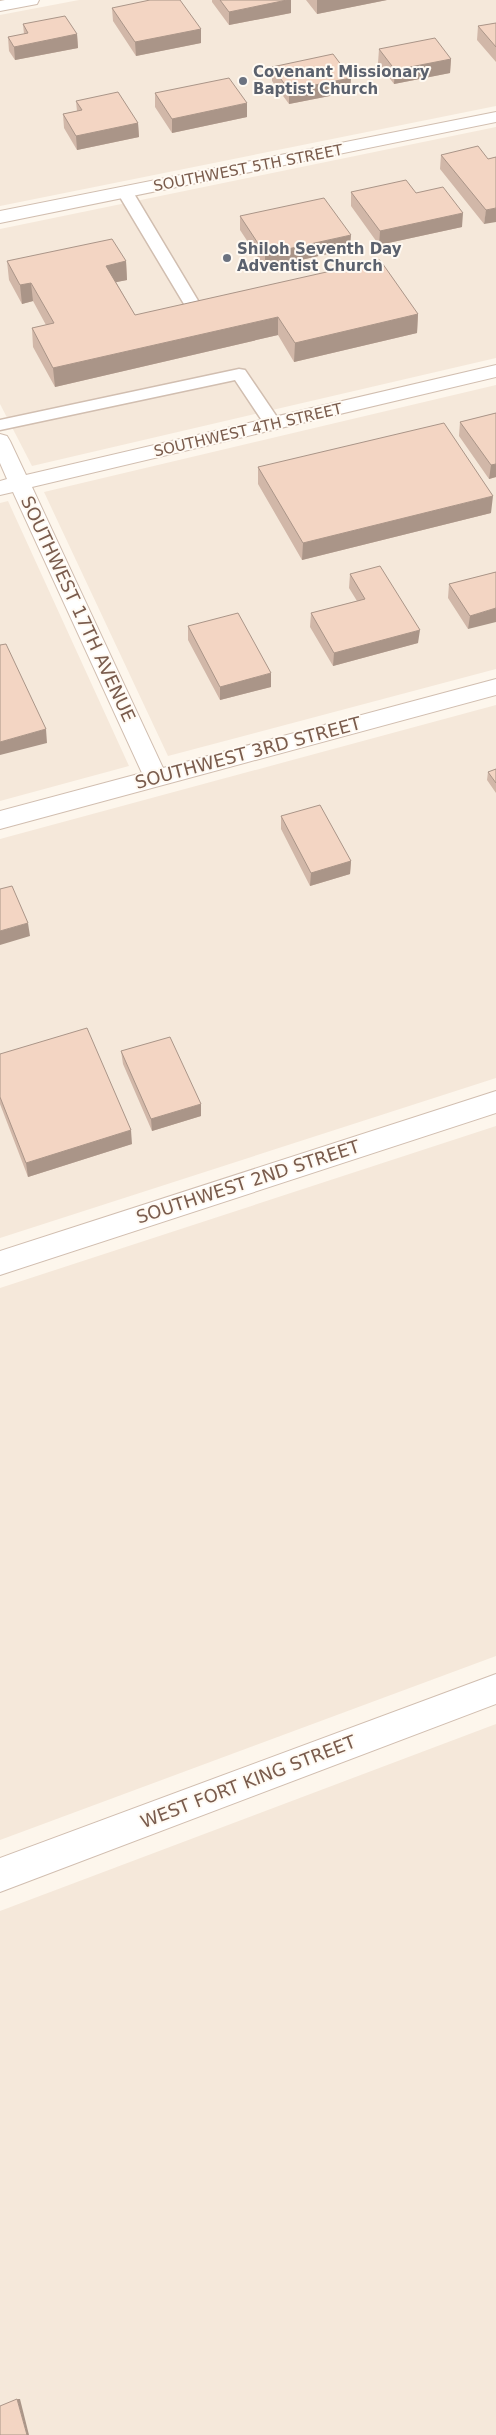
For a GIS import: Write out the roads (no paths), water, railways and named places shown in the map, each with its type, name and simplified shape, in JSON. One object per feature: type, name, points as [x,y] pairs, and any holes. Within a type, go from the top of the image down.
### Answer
[{"type":"street","points":[[0,6],[31,0]]},
{"type":"street","name":"SOUTHWEST 5TH STREET","points":[[0,217],[496,116]]},
{"type":"street","name":"SOUTHWEST 4TH STREET","points":[[10,486],[496,371]]},
{"type":"street","name":"SOUTHWEST 17TH AVENUE","points":[[0,441],[10,486],[156,777]]},
{"type":"street","name":"SOUTHWEST 3RD STREET","points":[[0,820],[496,687]]},
{"type":"street","name":"SOUTHWEST 2ND STREET","points":[[0,1263],[496,1102]]},
{"type":"street","name":"WEST FORT KING STREET","points":[[0,1875],[496,1689]]},
{"type":"lane","points":[[125,192],[198,314]]},
{"type":"lane","points":[[0,425],[239,374],[273,424]]},
{"type":"place","name":"Covenant Missionary Baptist Church","points":[[243,81]]},
{"type":"place","name":"Shiloh Seventh Day Adventist Church","points":[[227,258]]}]
